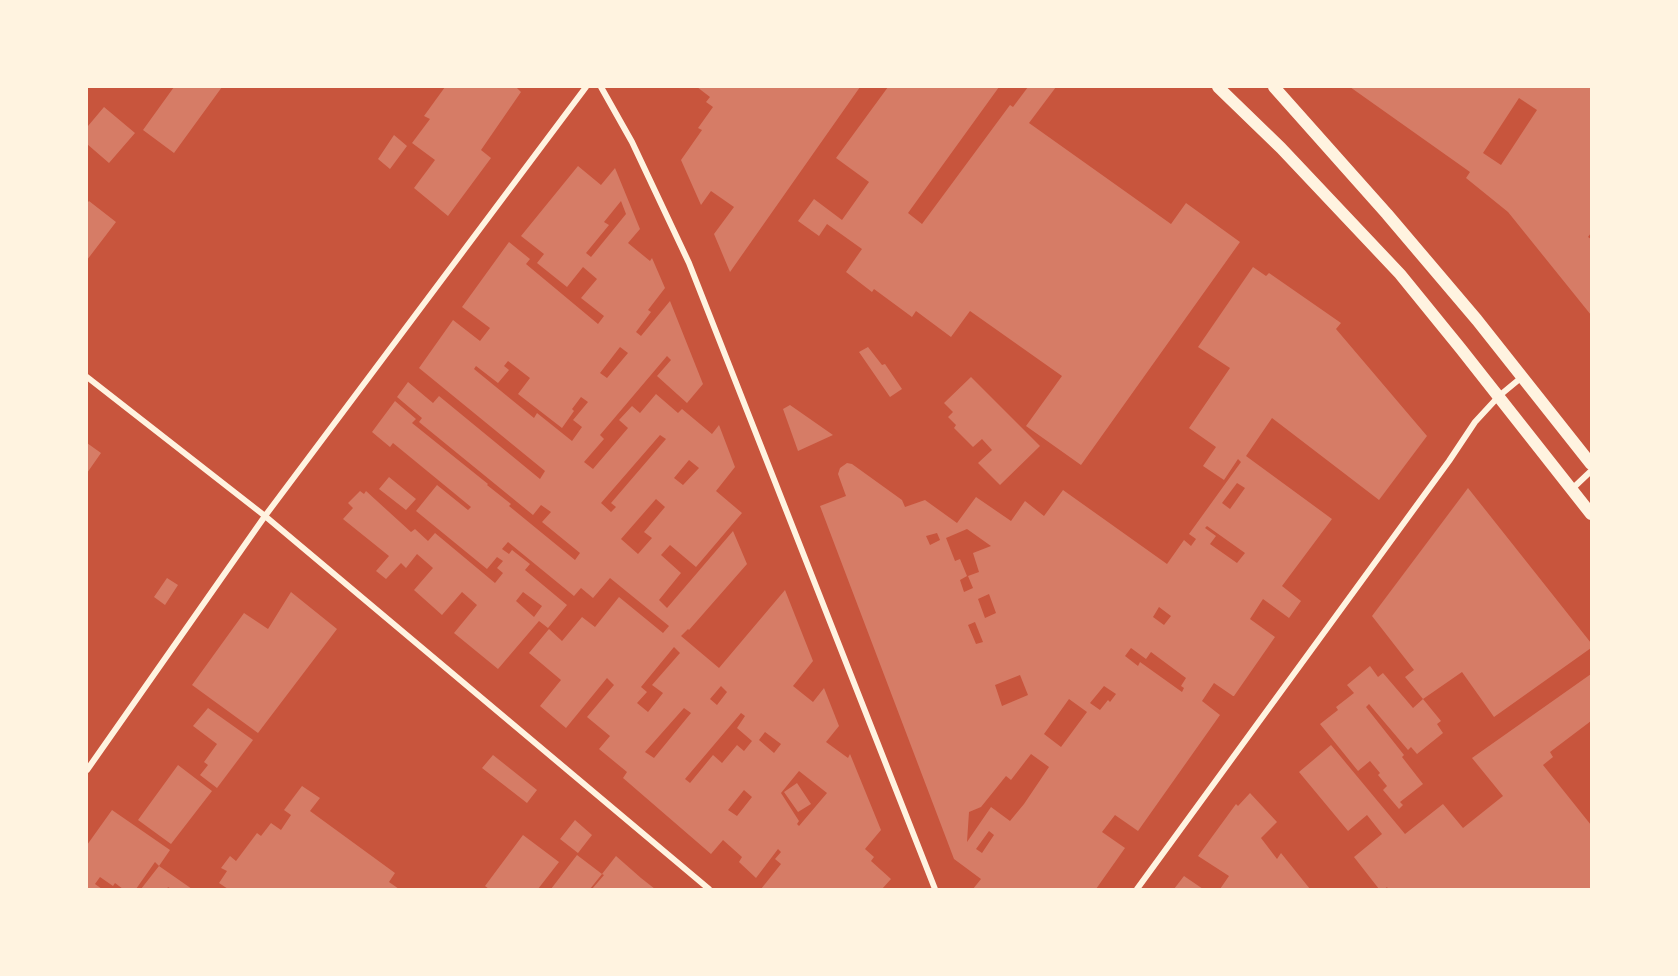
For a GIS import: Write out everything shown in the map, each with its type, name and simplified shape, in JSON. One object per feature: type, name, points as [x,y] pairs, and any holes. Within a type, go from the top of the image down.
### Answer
[{"type":"main road","points":[[1218,87],[1281,148],[1400,274],[1591,514]]},
{"type":"main road","points":[[1274,87],[1477,320],[1591,464]]},
{"type":"street","points":[[87,770],[265,516],[586,87]]},
{"type":"street","points":[[601,87],[632,142],[689,263],[935,889]]},
{"type":"street","points":[[87,377],[265,516],[709,889]]},
{"type":"street","points":[[1137,889],[1449,461],[1475,422],[1499,396],[1522,377]]},
{"type":"street","points":[[1571,489],[1591,471]]},
{"type":"building","points":[[174,87],[222,87],[174,153],[143,130]]},
{"type":"building","points":[[445,87],[516,87],[521,92],[481,150],[491,158],[448,216],[414,188],[435,160],[412,143],[430,119],[424,116]]},
{"type":"building","points":[[697,87],[860,87],[730,272],[714,234],[734,207],[711,191],[701,205],[681,160],[702,130],[698,128],[713,107],[706,102],[710,97]]},
{"type":"building","points":[[888,87],[999,87],[908,213],[922,224],[1010,105],[1013,107],[1028,87],[1056,87],[1029,123],[1171,224],[1186,203],[1240,242],[1081,465],[1026,426],[1062,376],[970,311],[951,337],[916,311],[912,317],[874,289],[872,292],[846,272],[862,249],[827,224],[819,236],[798,221],[814,199],[842,220],[869,182],[836,158]]},
{"type":"building","points":[[1350,87],[1591,87],[1591,233],[1588,237],[1591,239],[1591,315],[1508,212],[1466,178],[1470,172]],"holes":[[[1519,98],[1537,110],[1501,165],[1483,153]]]},
{"type":"building","points":[[104,107],[135,133],[109,163],[87,144],[87,125]]},
{"type":"building","points":[[394,135],[407,146],[390,169],[378,159]]},
{"type":"building","points":[[578,166],[601,185],[615,168],[640,229],[628,243],[650,261],[652,258],[665,288],[648,310],[651,312],[636,332],[641,336],[670,301],[703,384],[687,403],[657,376],[671,360],[667,356],[600,435],[604,439],[584,462],[593,469],[628,428],[619,420],[632,406],[640,413],[656,394],[678,413],[682,409],[712,434],[719,425],[735,467],[716,491],[742,513],[696,567],[670,545],[661,555],[681,573],[659,600],[667,608],[733,531],[747,564],[689,630],[681,636],[719,668],[785,590],[813,661],[793,686],[813,702],[824,688],[839,726],[826,742],[848,758],[850,754],[881,830],[865,849],[874,857],[871,861],[891,879],[882,889],[761,889],[781,864],[775,859],[781,852],[778,849],[756,878],[739,862],[742,857],[723,840],[711,854],[623,778],[627,772],[599,749],[610,736],[587,717],[614,685],[607,678],[566,728],[540,706],[561,680],[529,653],[549,629],[562,641],[582,617],[595,627],[619,597],[663,633],[669,626],[610,578],[593,598],[581,588],[574,596],[508,542],[502,549],[509,554],[512,550],[530,564],[525,570],[567,605],[548,628],[539,621],[498,669],[454,633],[477,605],[462,592],[442,615],[414,590],[433,568],[417,554],[406,568],[401,563],[386,579],[376,571],[389,556],[343,519],[353,508],[348,503],[360,491],[364,494],[366,491],[411,532],[415,529],[428,541],[435,533],[495,583],[503,573],[497,568],[503,561],[497,557],[487,569],[416,511],[437,485],[468,510],[471,507],[393,443],[390,447],[372,432],[395,401],[416,419],[412,423],[488,484],[511,504],[509,506],[575,560],[580,553],[542,522],[551,512],[541,505],[533,515],[419,422],[422,418],[397,397],[408,382],[433,403],[439,396],[540,479],[545,471],[419,368],[453,320],[480,341],[490,328],[462,307],[509,242],[530,259],[526,264],[598,324],[604,316],[581,298],[597,279],[583,267],[567,287],[537,263],[544,254],[521,236]],"holes":[[[621,201],[626,214],[591,257],[586,253],[609,225],[604,222]],[[620,347],[628,353],[607,378],[600,373]],[[508,361],[530,378],[518,394],[562,428],[581,397],[588,402],[573,420],[582,427],[572,441],[537,413],[534,418],[474,369],[476,366],[498,383],[509,370],[504,366]],[[660,435],[666,439],[611,503],[616,507],[611,512],[601,503]],[[689,460],[699,468],[683,485],[674,478]],[[656,499],[665,507],[644,532],[652,538],[638,554],[621,539]],[[523,592],[542,606],[534,617],[516,601]],[[674,647],[680,653],[652,685],[663,693],[648,712],[637,703],[647,692],[641,687]],[[721,686],[727,692],[717,705],[710,699]],[[684,708],[691,713],[654,758],[645,752]],[[741,713],[745,716],[737,728],[752,741],[744,751],[737,745],[722,763],[713,755],[690,783],[685,779]],[[765,732],[781,744],[774,753],[759,740]],[[799,771],[827,793],[799,826],[797,824],[799,821],[781,793]],[[744,790],[752,797],[737,816],[728,810]]]},
{"type":"building","points":[[89,201],[116,222],[87,260],[87,203]]},
{"type":"building","points":[[1253,267],[1266,276],[1269,273],[1341,323],[1336,329],[1427,436],[1379,500],[1272,418],[1246,456],[1332,519],[1282,586],[1301,601],[1289,618],[1263,599],[1250,619],[1275,637],[1234,696],[1214,683],[1202,701],[1220,715],[1138,831],[1115,815],[1102,832],[1125,848],[1096,889],[973,889],[981,879],[954,859],[820,506],[846,496],[838,474],[840,468],[847,463],[852,464],[902,500],[905,507],[925,500],[957,523],[976,497],[1011,521],[1025,501],[1044,516],[1063,490],[1167,564],[1184,540],[1191,546],[1196,539],[1189,534],[1241,462],[1238,459],[1224,480],[1203,466],[1216,447],[1189,428],[1230,368],[1198,347]],"holes":[[[1237,483],[1245,488],[1230,509],[1222,503]],[[1207,526],[1245,553],[1237,563],[1210,544],[1216,536],[1205,528]],[[967,529],[991,546],[973,553],[979,572],[968,576],[973,588],[964,592],[960,580],[967,576],[960,559],[955,561],[946,538]],[[937,533],[940,540],[930,545],[926,536]],[[989,594],[996,613],[985,618],[978,599]],[[1159,607],[1171,616],[1164,625],[1153,617]],[[975,622],[983,642],[976,644],[968,625]],[[1131,648],[1146,659],[1151,652],[1186,678],[1181,686],[1184,688],[1182,692],[1140,662],[1138,666],[1125,656]],[[1020,675],[1028,695],[1002,706],[995,685]],[[1104,686],[1116,694],[1110,702],[1108,700],[1100,710],[1090,703]],[[1069,699],[1087,712],[1061,747],[1044,734]],[[1031,754],[1049,767],[1010,821],[991,807],[967,842],[969,812],[981,807],[1006,776],[1011,780]],[[989,831],[994,835],[982,853],[976,849]]]},
{"type":"building","points":[[868,347],[882,365],[885,364],[902,389],[890,397],[859,352]]},
{"type":"building","points":[[971,377],[1040,446],[1000,485],[978,463],[992,450],[982,439],[973,447],[954,428],[956,425],[948,417],[953,412],[944,403]]},
{"type":"building","points":[[790,405],[833,435],[798,451],[783,409]]},
{"type":"building","points":[[87,443],[101,453],[87,473]]},
{"type":"building","points":[[389,477],[416,499],[406,510],[379,489]]},
{"type":"building","points":[[1468,488],[1591,643],[1591,648],[1494,717],[1462,672],[1423,699],[1405,677],[1414,670],[1372,616]]},
{"type":"building","points":[[167,578],[178,585],[165,605],[154,597]]},
{"type":"building","points":[[291,592],[337,629],[258,733],[192,685],[244,613],[268,629]]},
{"type":"building","points":[[1370,666],[1378,677],[1383,673],[1413,708],[1423,699],[1441,721],[1437,724],[1443,733],[1417,754],[1411,747],[1408,750],[1369,704],[1366,707],[1404,755],[1402,757],[1423,784],[1400,802],[1403,805],[1399,809],[1383,790],[1387,786],[1370,761],[1358,771],[1320,724],[1354,693],[1347,685]]},
{"type":"building","points":[[1591,674],[1591,721],[1550,752],[1553,757],[1543,765],[1591,825],[1591,889],[1388,889],[1387,887],[1379,889],[1354,857],[1382,834],[1367,815],[1348,831],[1299,772],[1331,745],[1405,834],[1443,804],[1463,828],[1503,796],[1472,758]]},
{"type":"building","points":[[208,708],[253,740],[217,788],[200,775],[208,765],[204,762],[217,744],[193,726]]},
{"type":"building","points":[[493,755],[537,790],[527,803],[482,768]]},
{"type":"building","points":[[178,765],[212,791],[171,844],[138,820]]},
{"type":"building","points":[[797,783],[811,804],[798,812],[784,792]]},
{"type":"building","points":[[302,786],[320,798],[310,811],[395,873],[389,882],[399,889],[228,889],[219,883],[227,871],[221,868],[230,856],[236,861],[257,833],[261,836],[271,823],[281,830],[291,815],[284,810]]},
{"type":"building","points":[[1250,793],[1277,822],[1261,838],[1277,859],[1281,853],[1310,889],[1220,889],[1229,876],[1198,856],[1236,804],[1238,806]]},
{"type":"building","points":[[112,810],[170,850],[159,866],[155,862],[136,889],[123,889],[115,883],[113,886],[100,877],[95,884],[102,889],[87,889],[87,845]]},
{"type":"building","points":[[575,820],[592,835],[578,853],[560,839]]},
{"type":"building","points":[[523,835],[559,862],[538,889],[489,889],[485,886]]},
{"type":"building","points":[[577,855],[602,874],[590,889],[551,889]]},
{"type":"building","points":[[616,856],[641,878],[655,889],[592,889]]},
{"type":"building","points":[[159,866],[192,889],[168,887],[167,889],[141,889]]},
{"type":"building","points":[[1184,876],[1203,889],[1174,889]]}]
